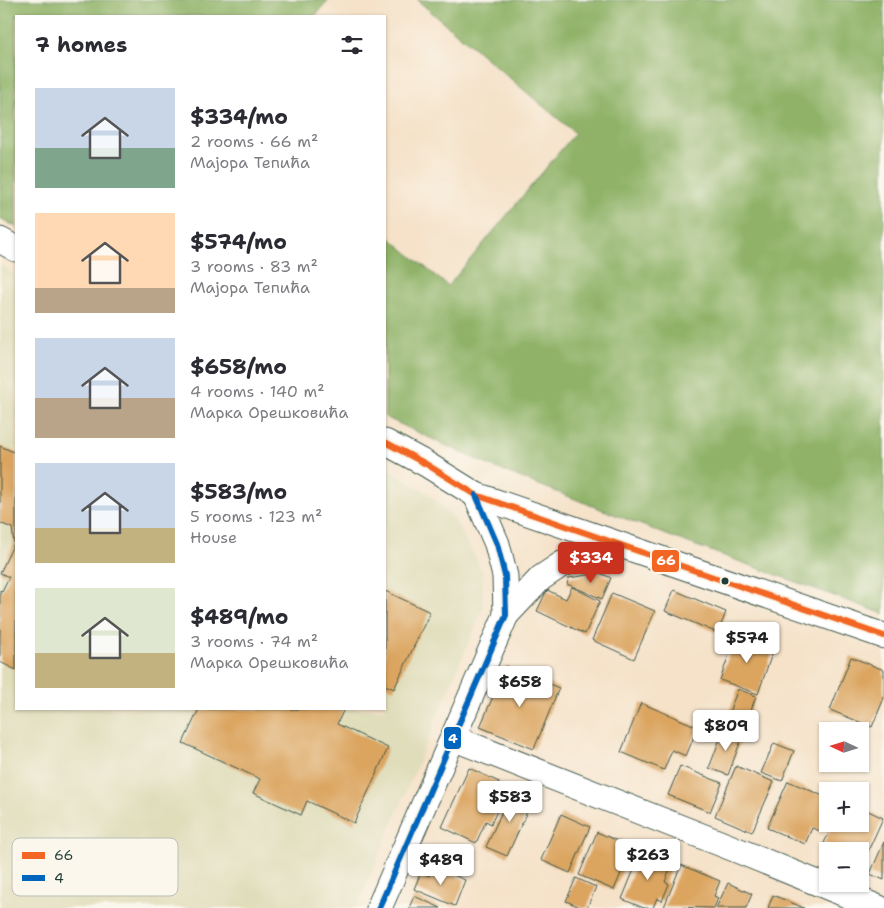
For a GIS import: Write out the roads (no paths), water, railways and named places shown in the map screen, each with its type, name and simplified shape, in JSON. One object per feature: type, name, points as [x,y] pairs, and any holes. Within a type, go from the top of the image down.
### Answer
[{"type":"street","points":[[0,240],[15,248]]},
{"type":"street","points":[[386,443],[426,464],[476,495],[884,636]]},
{"type":"street","points":[[476,495],[497,544],[505,576],[506,615]]},
{"type":"street","points":[[379,908],[506,615],[541,578],[562,564],[620,546]]},
{"type":"street","points":[[453,738],[728,846],[879,908]]}]
